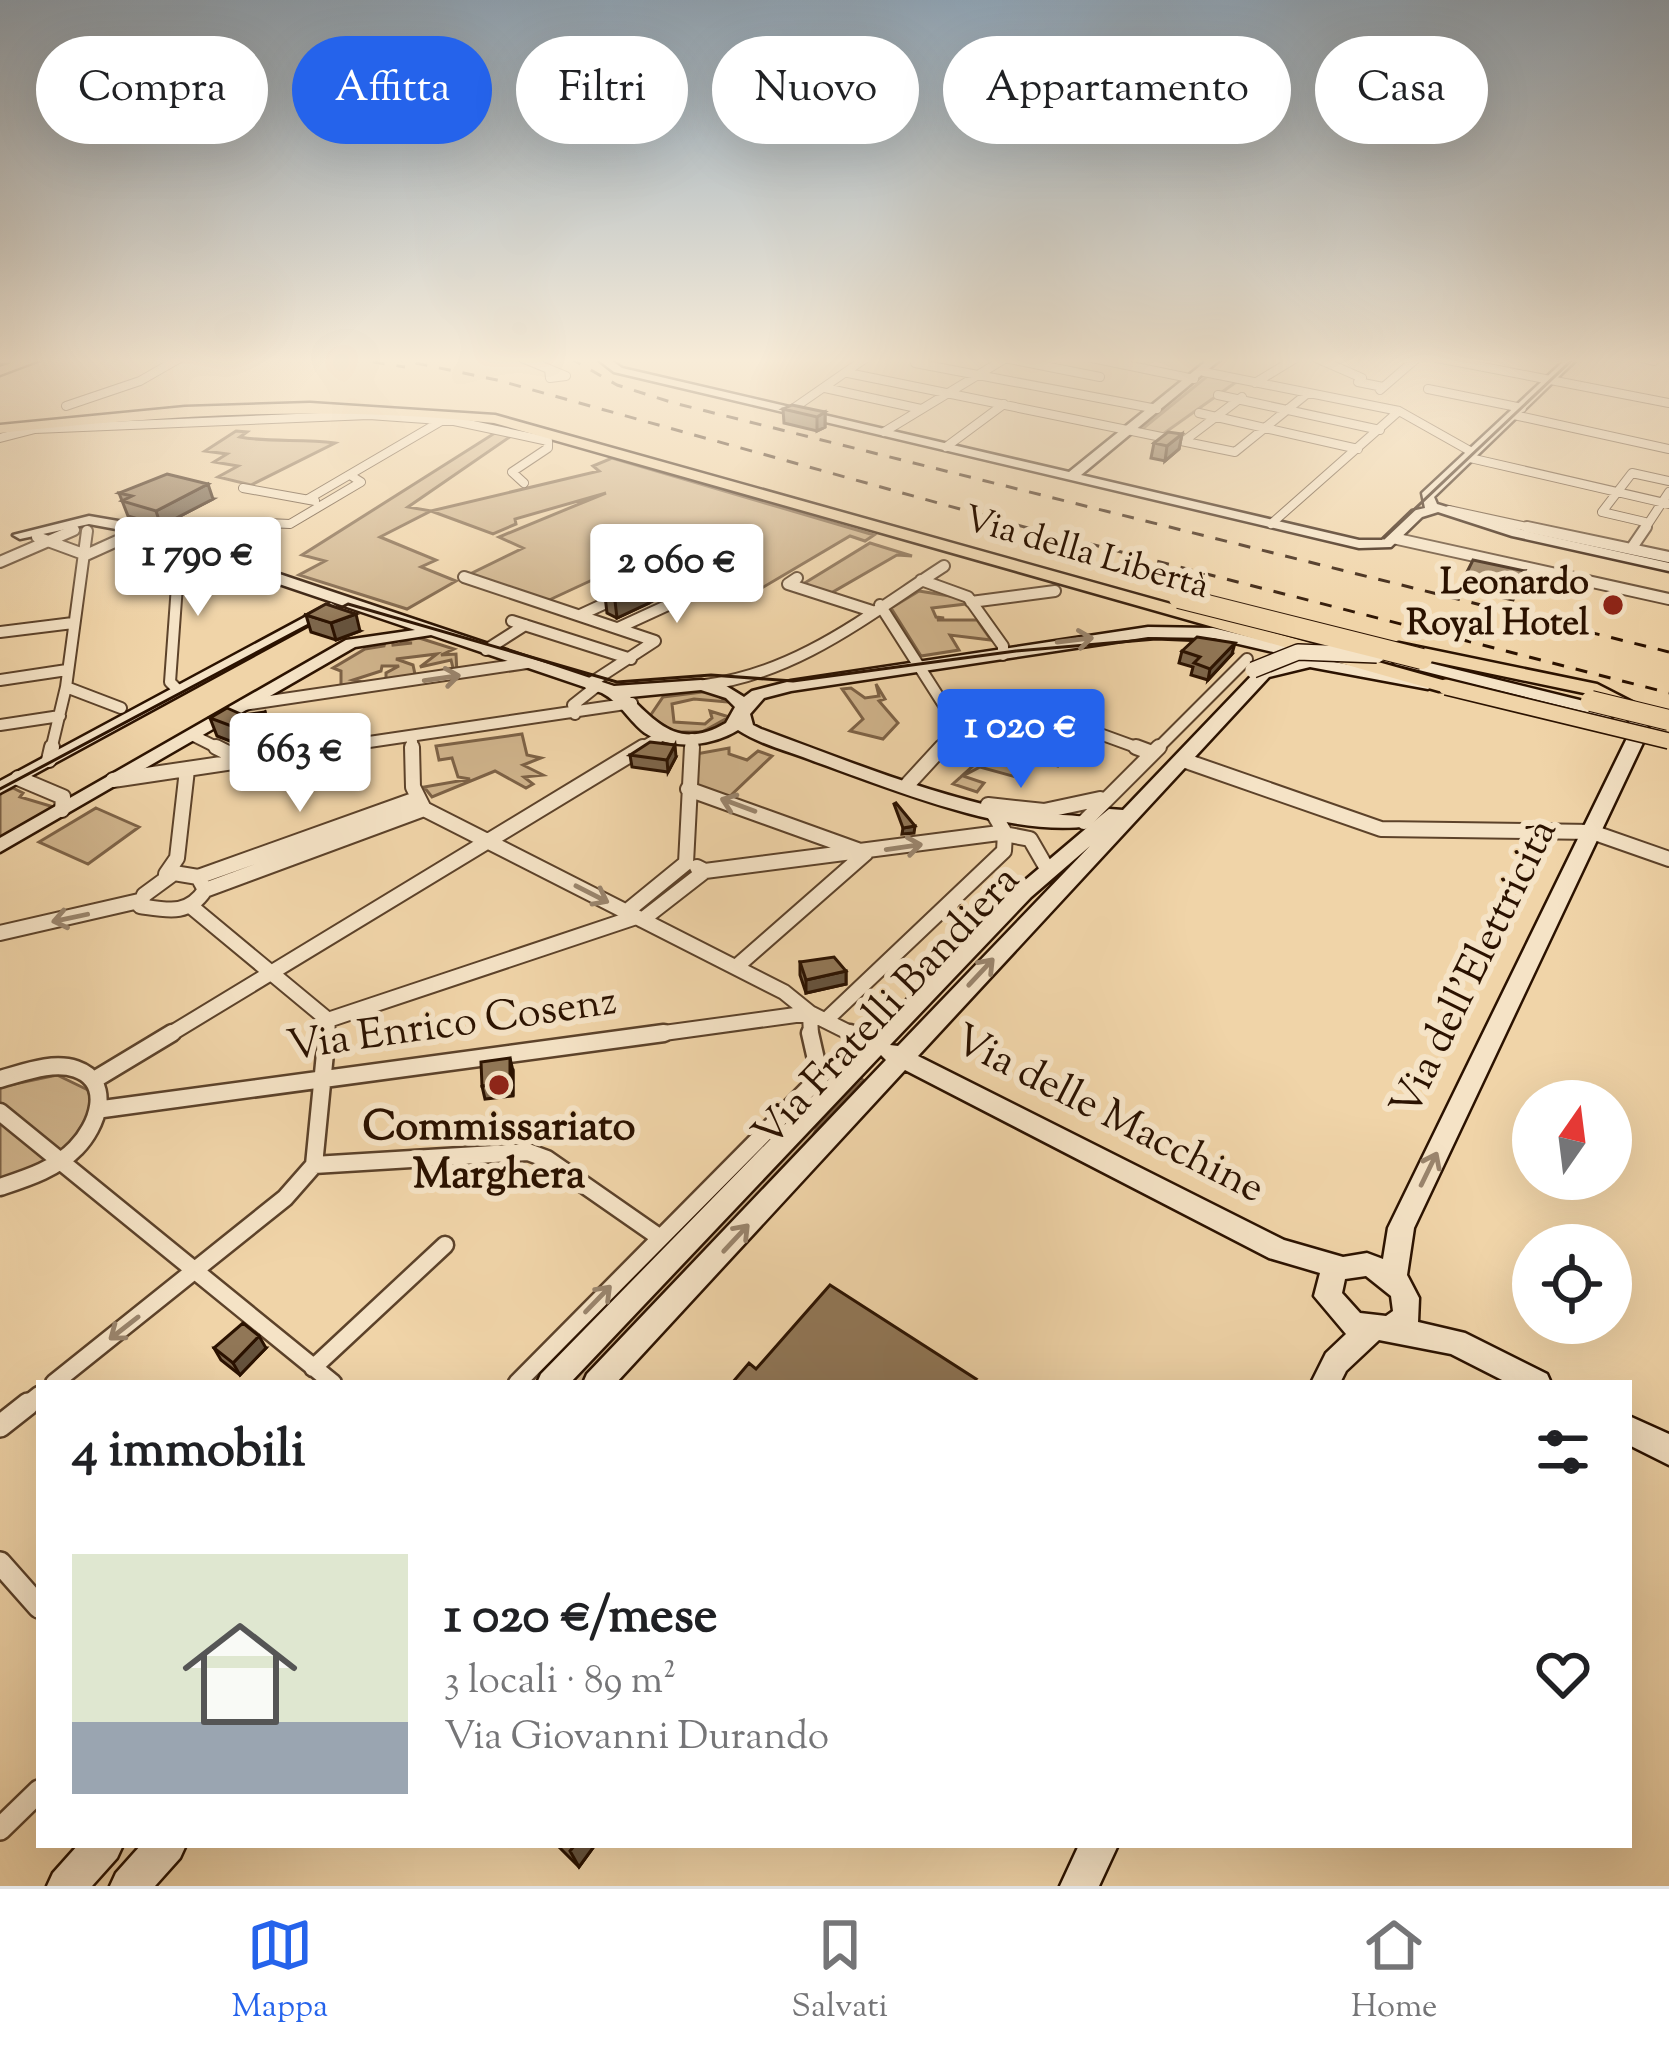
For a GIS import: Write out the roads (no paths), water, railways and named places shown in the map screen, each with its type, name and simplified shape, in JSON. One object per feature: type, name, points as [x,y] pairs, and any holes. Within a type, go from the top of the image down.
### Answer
[{"type":"highway","name":"Via della Libertà","points":[[594,446],[1446,687]]},
{"type":"highway","name":"Via della Libertà","points":[[614,446],[882,525],[1669,721]]},
{"type":"highway","points":[[882,525],[1264,627],[1326,641],[1378,644],[1589,688],[1619,709]]},
{"type":"main road","points":[[1446,687],[1669,741]]},
{"type":"street","points":[[267,523],[399,446]]},
{"type":"street","points":[[524,483],[512,472],[548,446]]},
{"type":"street","points":[[942,446],[1366,545],[1393,538],[1669,599]]},
{"type":"street","points":[[1072,476],[1110,446]]},
{"type":"street","points":[[1207,446],[1235,452],[1244,446]]},
{"type":"street","points":[[1345,446],[1358,449]]},
{"type":"street","points":[[1271,524],[1361,446]]},
{"type":"street","points":[[1457,446],[1470,454],[1665,503]]},
{"type":"street","points":[[1479,446],[1425,499],[1442,512],[1669,567]]},
{"type":"street","points":[[1645,523],[1602,512],[1632,473],[1669,481]]},
{"type":"street","points":[[178,690],[170,682],[179,558],[185,544],[240,526],[285,525],[361,482],[350,475]]},
{"type":"street","points":[[243,488],[326,503]]},
{"type":"street","points":[[1631,549],[1669,492]]},
{"type":"street","points":[[1393,538],[1411,521],[1442,512],[1669,557]]},
{"type":"street","points":[[1,538],[85,527],[185,550],[527,663],[638,711],[664,735],[692,739],[726,731],[769,691],[1142,632],[1213,633],[1446,687]]},
{"type":"street","points":[[0,562],[42,539],[85,527]]},
{"type":"street","points":[[50,760],[86,555],[85,527]]},
{"type":"street","points":[[42,539],[86,555],[117,541]]},
{"type":"street","points":[[575,714],[573,705],[601,696],[742,682],[774,670],[944,566]]},
{"type":"street","points":[[113,780],[575,714],[601,696],[631,658],[655,641],[464,578]]},
{"type":"street","points":[[797,578],[788,584],[876,608],[954,721],[966,727],[1056,715],[1152,753]]},
{"type":"street","points":[[580,615],[656,580]]},
{"type":"street","points":[[921,580],[971,602],[1003,646],[1003,655]]},
{"type":"street","points":[[618,628],[716,583]]},
{"type":"street","points":[[971,602],[1055,591]]},
{"type":"street","points":[[0,788],[345,603]]},
{"type":"street","points":[[0,846],[63,803],[92,792],[391,619]]},
{"type":"street","points":[[0,632],[73,622]]},
{"type":"street","points":[[486,650],[519,623],[631,658]]},
{"type":"street","points":[[356,641],[431,632]]},
{"type":"street","points":[[1213,633],[1244,647],[1247,659],[1271,668],[1316,662],[1446,687]]},
{"type":"street","name":"Via Fratelli Bandiera","points":[[554,1380],[1024,892],[1261,664],[1316,651],[1383,656],[1591,701]]},
{"type":"street","points":[[1383,656],[1619,709]]},
{"type":"street","name":"Via Fratelli Bandiera","points":[[1024,892],[1084,822],[1119,796],[1152,753],[1247,659]]},
{"type":"street","points":[[1422,659],[1669,721]]},
{"type":"street","points":[[243,705],[527,663]]},
{"type":"street","name":"Via Fratelli Bandiera","points":[[600,1380],[1271,668]]},
{"type":"street","points":[[0,680],[68,670]]},
{"type":"street","points":[[701,685],[728,692],[751,732],[992,811],[1045,824],[1084,822]]},
{"type":"street","points":[[66,687],[122,708]]},
{"type":"street","points":[[638,711],[664,690]]},
{"type":"street","name":"Via dell'Elettricità","points":[[1380,1329],[1406,1317],[1400,1289],[1401,1228],[1640,730],[1619,709]]},
{"type":"street","points":[[0,725],[60,716]]},
{"type":"street","points":[[908,784],[966,727]]},
{"type":"street","points":[[192,734],[246,762]]},
{"type":"street","points":[[0,1079],[58,1067],[94,1079],[664,735]]},
{"type":"street","points":[[412,738],[420,804]]},
{"type":"street","points":[[639,913],[686,863],[692,739]]},
{"type":"street","points":[[1183,760],[1381,829],[1592,832],[1669,859]]},
{"type":"street","points":[[0,933],[139,901],[177,858],[188,770]]},
{"type":"street","points":[[18,778],[63,803]]},
{"type":"street","points":[[688,789],[866,853]]},
{"type":"street","points":[[956,800],[1032,813],[1067,810],[1119,796]]},
{"type":"street","points":[[165,875],[201,884],[420,804],[639,913],[875,1045]]},
{"type":"street","name":"Via Fratelli Bandiera","points":[[520,1380],[820,1077],[819,1016],[1004,851],[1005,833],[992,811]]},
{"type":"street","points":[[328,1020],[639,913],[704,871],[1005,833],[1036,843],[1045,865]]},
{"type":"street","points":[[736,968],[866,853]]},
{"type":"street","points":[[686,863],[704,871]]},
{"type":"street","points":[[193,908],[201,884]]},
{"type":"street","points":[[139,901],[140,906],[182,912],[193,908]]},
{"type":"street","points":[[193,908],[328,1020]]},
{"type":"street","points":[[761,1018],[784,992]]},
{"type":"street","name":"Via Enrico Cosenz","points":[[103,1109],[761,1018],[819,1016]]},
{"type":"street","points":[[58,1380],[285,1198],[314,1165],[328,1020]]},
{"type":"street","name":"Via delle Macchine","points":[[875,1045],[1278,1250],[1334,1288],[1380,1329]]},
{"type":"street","points":[[0,1188],[63,1161],[94,1131],[103,1109],[94,1079]]},
{"type":"street","points":[[0,1112],[329,1380]]},
{"type":"street","points":[[314,1165],[528,1152],[547,1159],[659,1237]]},
{"type":"street","points":[[314,1367],[446,1245]]},
{"type":"street","points":[[1330,1372],[1334,1288],[1367,1264],[1455,1342]]},
{"type":"street","points":[[1330,1372],[1380,1329],[1455,1342],[1531,1380]]},
{"type":"street","points":[[0,1426],[36,1397]]},
{"type":"street","points":[[1632,1432],[1669,1450]]},
{"type":"street","points":[[0,1563],[36,1604]]},
{"type":"street","points":[[0,1829],[36,1794]]},
{"type":"street","points":[[66,1886],[101,1848]]},
{"type":"street","points":[[129,1886],[164,1848]]},
{"type":"street","points":[[1078,1886],[1097,1848]]},
{"type":"tram line","points":[[1384,538],[1481,446]]},
{"type":"tram line","points":[[0,789],[348,604],[617,682],[711,675],[793,681],[1016,651],[1156,639],[1204,641]]},
{"type":"railway","points":[[734,446],[1028,528],[1669,693]]},
{"type":"railway","points":[[846,446],[1669,652]]},
{"type":"place","name":"Leonardo Royal Hotel","points":[[1613,605]]},
{"type":"place","name":"Commissariato Marghera","points":[[499,1085]]}]
